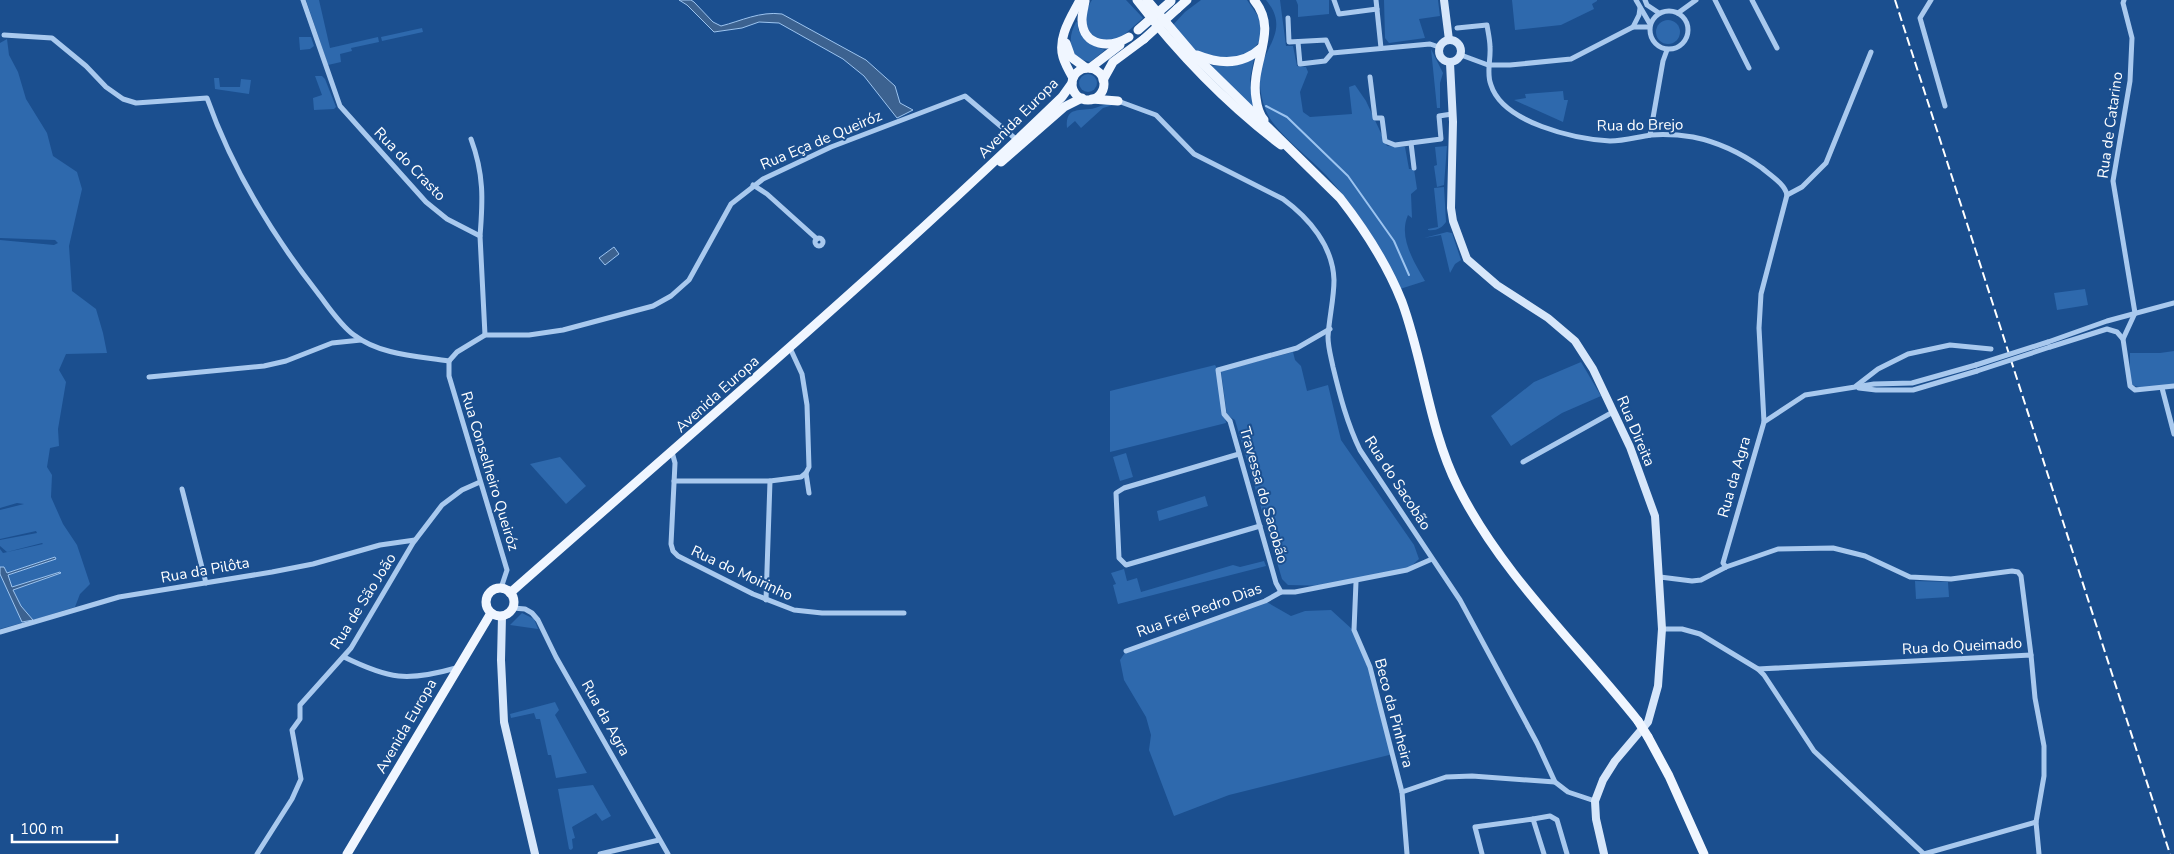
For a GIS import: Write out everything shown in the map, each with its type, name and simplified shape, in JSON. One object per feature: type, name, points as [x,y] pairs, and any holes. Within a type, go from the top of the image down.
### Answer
[{"type":"main road","points":[[1084,0],[1083,26],[1088,36],[1094,42],[1111,45],[1129,38]]},
{"type":"main road","points":[[1084,0],[1067,37],[1066,48],[1071,57],[1099,73],[1103,82],[1118,101]]},
{"type":"main road","points":[[1072,81],[1063,57],[1062,41],[1064,33],[1084,0]]},
{"type":"main road","points":[[1132,0],[1146,12]]},
{"type":"main road","points":[[1137,0],[1238,111],[1309,166]]},
{"type":"main road","points":[[1147,0],[1192,53],[1232,94],[1309,166],[1340,198],[1358,221],[1388,272],[1402,302],[1445,456],[1457,485],[1480,529],[1527,590],[1638,721],[1669,776],[1704,854]]},
{"type":"main road","name":"Avenida Europa","points":[[510,593],[790,348],[939,213],[1062,97],[1078,72],[1088,68],[1129,38],[1171,0]]},
{"type":"main road","points":[[1092,99],[1101,92],[1103,82],[1113,62],[1144,39],[1187,0]]},
{"type":"main road","points":[[1254,0],[1263,13],[1266,24],[1266,34],[1255,75],[1257,106],[1262,117],[1278,136]]},
{"type":"main road","points":[[1444,0],[1448,40]]},
{"type":"main road","points":[[1440,47],[1443,42],[1448,40],[1459,43],[1462,50],[1461,55],[1457,60],[1450,63]]},
{"type":"main road","name":"Rua Direita","points":[[1440,47],[1441,58],[1450,63],[1452,114],[1451,208],[1462,251],[1467,259],[1497,285],[1548,318],[1575,341],[1593,369],[1630,447],[1655,516],[1662,629],[1658,686],[1648,722],[1615,761],[1603,780],[1595,801],[1596,819],[1604,854]]},
{"type":"main road","points":[[1192,53],[1208,60],[1222,63],[1235,62],[1254,54],[1261,48]]},
{"type":"main road","name":"Avenida Europa","points":[[939,213],[965,193],[1064,107],[1082,98],[1074,91],[1072,81]]},
{"type":"main road","points":[[1082,98],[1118,101]]},
{"type":"main road","points":[[501,588],[510,593],[514,600],[513,608],[502,616],[491,613],[486,605],[487,597],[493,590],[501,588]]},
{"type":"main road","name":"Avenida Europa","points":[[347,854],[456,668],[491,613]]},
{"type":"main road","points":[[502,616],[501,660],[504,722],[535,854]]},
{"type":"street","name":"Rua do Crasto","points":[[303,0],[340,106],[426,202],[447,219],[480,236]]},
{"type":"street","points":[[1334,0],[1339,14],[1377,9]]},
{"type":"street","points":[[1376,0],[1381,48]]},
{"type":"street","points":[[1636,0],[1650,25],[1652,40],[1660,48],[1667,50],[1680,46],[1688,35],[1686,22],[1678,13],[1672,11],[1659,13],[1647,5],[1645,0]]},
{"type":"street","points":[[1678,13],[1696,0]]},
{"type":"street","points":[[1715,0],[1749,68]]},
{"type":"street","points":[[1752,0],[1777,48]]},
{"type":"street","points":[[1931,0],[1920,18],[1945,106]]},
{"type":"street","name":"Rua de Catarino","points":[[2124,0],[2132,38],[2130,82],[2113,181],[2135,313]]},
{"type":"street","points":[[1633,27],[1639,16],[1640,8]]},
{"type":"street","points":[[1461,55],[1488,65],[1510,66],[1571,60],[1633,27],[1650,25],[1659,13]]},
{"type":"street","points":[[1288,18],[1289,42],[1326,40],[1332,53]]},
{"type":"street","name":"Rua do Brejo","points":[[1457,28],[1487,25],[1490,48],[1488,65],[1490,85],[1499,99],[1512,110],[1538,125],[1577,136],[1610,141],[1650,135],[1694,137],[1726,147],[1745,156],[1768,173],[1786,190],[1787,195]]},
{"type":"street","points":[[4,35],[52,38],[86,66],[106,87],[123,99],[136,103],[207,98],[232,161],[290,256],[353,335],[381,350],[448,360],[457,352],[485,335],[480,236],[482,188],[479,161],[471,139]]},
{"type":"street","points":[[1298,42],[1300,64],[1325,61],[1332,53],[1430,44],[1440,47]]},
{"type":"street","points":[[1650,135],[1663,61],[1667,50]]},
{"type":"street","points":[[1764,422],[1759,328],[1761,294],[1787,195],[1802,187],[1826,163],[1871,52]]},
{"type":"street","points":[[1370,77],[1375,118],[1382,118],[1385,140],[1395,145],[1440,139],[1439,116],[1452,114]]},
{"type":"street","name":"Rua Eça de Queiróz","points":[[485,335],[529,335],[563,330],[653,306],[672,296],[689,280],[731,204],[753,185],[831,147],[965,96],[1017,140]]},
{"type":"street","name":"Rua do Sacobão","points":[[1118,101],[1156,114],[1172,129],[1183,144],[1212,164],[1282,199],[1316,230],[1329,254],[1334,279],[1328,337],[1340,398],[1350,430],[1360,450],[1460,600],[1556,782]]},
{"type":"street","points":[[1411,143],[1414,168]]},
{"type":"street","points":[[762,179],[768,194]]},
{"type":"street","points":[[753,185],[768,194],[816,239]]},
{"type":"street","name":"Rua da Agra","points":[[2049,345],[2135,313],[2174,303]]},
{"type":"street","points":[[2135,313],[2123,339],[2130,386],[2135,390],[2174,386]]},
{"type":"street","name":"Travessa do Sacobão","points":[[1281,592],[1276,583],[1230,421],[1224,414],[1218,370],[1297,348],[1330,329]]},
{"type":"street","name":"Rua da Agra","points":[[1726,567],[1723,563],[1764,422],[1805,395],[1874,384],[1912,383],[1976,368],[2107,329],[2117,332],[2123,339]]},
{"type":"street","points":[[148,377],[264,366],[295,358],[332,343],[361,340]]},
{"type":"street","name":"Rua da Agra","points":[[1853,387],[1878,369],[1908,354],[1950,345],[1990,349]]},
{"type":"street","points":[[674,481],[770,481],[801,477],[806,473],[809,466],[807,405],[802,374],[790,348]]},
{"type":"street","name":"Rua Conselheiro Queiróz","points":[[448,360],[449,376],[506,570],[501,588]]},
{"type":"street","points":[[2162,388],[2174,434]]},
{"type":"street","points":[[1523,462],[1613,412]]},
{"type":"street","name":"Rua do Moirinho","points":[[672,452],[675,463],[670,544],[678,556],[766,600],[794,610],[904,612]]},
{"type":"street","points":[[1239,454],[1124,488],[1116,493],[1119,558],[1126,565],[1260,526]]},
{"type":"street","points":[[806,473],[809,493]]},
{"type":"street","points":[[766,600],[770,481]]},
{"type":"street","name":"Rua de São João","points":[[257,854],[296,792],[301,779],[292,730],[300,720],[300,705],[344,657],[416,540],[442,505],[462,490],[480,482]]},
{"type":"street","points":[[182,490],[206,583]]},
{"type":"street","name":"Rua da Pilôta","points":[[0,632],[119,597],[272,572],[313,564],[380,545],[416,540]]},
{"type":"street","points":[[1660,577],[1702,580],[1726,567],[1778,549],[1832,548],[1865,556],[1910,577],[1951,579],[2018,572],[2021,576],[2031,656]]},
{"type":"street","points":[[1281,592],[1295,592],[1356,582],[1407,570],[1432,560]]},
{"type":"street","name":"Beco da Pinheira","points":[[1356,582],[1354,630],[1370,667],[1402,792],[1407,854]]},
{"type":"street","name":"Rua Frei Pedro Dias","points":[[1126,651],[1265,601],[1281,592]]},
{"type":"street","name":"Rua da Agra","points":[[513,608],[525,609],[538,620],[556,657],[668,854]]},
{"type":"street","points":[[1662,629],[1682,630],[1700,634],[1758,669],[1764,675],[1814,751],[1924,854],[2036,822]]},
{"type":"street","name":"Rua do Queimado","points":[[1758,669],[2031,656],[2035,698],[2044,746],[2044,776],[2036,822],[2039,854]]},
{"type":"street","points":[[344,657],[394,677],[434,674],[456,668]]},
{"type":"street","points":[[1402,792],[1446,777],[1472,776],[1556,782],[1568,792],[1595,801]]},
{"type":"street","points":[[1482,854],[1475,827],[1550,816],[1557,820],[1567,854]]},
{"type":"street","points":[[1533,819],[1544,854]]},
{"type":"street","points":[[600,854],[659,840]]},
{"type":"shaded area","points":[[306,0],[319,0],[330,48],[378,37],[379,42],[351,48],[352,51],[340,54],[341,62],[328,65]]},
{"type":"shaded area","points":[[679,0],[691,0],[713,22],[721,26],[758,15],[782,14],[866,60],[895,86],[900,103],[913,110],[897,118],[864,76],[843,59],[779,23],[759,22],[742,28],[714,32],[687,5]]},
{"type":"shaded area","points":[[1092,0],[1126,0],[1143,18],[1117,41],[1098,39],[1093,36],[1086,21],[1087,10]]},
{"type":"shaded area","points":[[1201,0],[1247,0],[1260,19],[1261,40],[1251,51],[1240,57],[1223,59],[1196,52],[1171,27],[1185,12]]},
{"type":"shaded area","points":[[1266,0],[1280,0],[1286,46],[1293,46],[1297,66],[1306,67],[1308,72],[1300,92],[1303,112],[1310,117],[1352,114],[1349,87],[1355,85],[1366,101],[1387,146],[1405,147],[1409,169],[1414,169],[1417,189],[1411,194],[1412,218],[1408,215],[1405,223],[1406,241],[1412,258],[1425,281],[1400,289],[1385,258],[1348,201],[1326,175],[1279,130],[1268,115],[1261,95],[1260,74],[1262,64],[1274,38],[1276,20]]},
{"type":"shaded area","points":[[1296,0],[1329,0],[1329,14],[1298,17]]},
{"type":"shaded area","points":[[1384,0],[1438,0],[1440,16],[1419,19],[1425,38],[1389,43],[1385,38]]},
{"type":"shaded area","points":[[1512,0],[1597,1],[1592,4],[1594,9],[1561,25],[1515,30]]},
{"type":"shaded area","points":[[1668,20],[1676,24],[1680,32],[1676,40],[1668,44],[1660,40],[1656,32],[1660,24]]},
{"type":"shaded area","points":[[1076,22],[1079,23],[1078,29],[1086,40],[1105,50],[1090,62],[1076,58],[1072,48],[1071,36]]},
{"type":"shaded area","points":[[422,28],[423,32],[382,41],[381,37]]},
{"type":"shaded area","points":[[299,37],[311,37],[314,46],[310,49],[300,50]]},
{"type":"shaded area","points":[[7,39],[9,55],[18,72],[26,99],[47,133],[53,156],[77,172],[82,189],[69,246],[72,291],[96,309],[107,353],[66,354],[59,370],[66,382],[58,429],[59,446],[50,448],[47,467],[52,475],[51,497],[63,524],[77,545],[90,584],[80,594],[75,607],[33,620],[21,606],[13,590],[61,573],[12,587],[8,575],[56,559],[55,557],[7,573],[4,567],[0,567],[0,549],[3,553],[43,544],[7,552],[0,546],[0,540],[37,533],[36,531],[0,539],[0,510],[24,504],[17,503],[0,508],[0,240],[54,245],[58,243],[55,240],[0,238],[0,43]]},
{"type":"shaded area","points":[[1431,49],[1443,73],[1440,83],[1440,108],[1437,108]]},
{"type":"shaded area","points":[[1254,58],[1250,79],[1254,112],[1207,65],[1231,65]]},
{"type":"shaded area","points":[[1088,74],[1094,77],[1097,83],[1094,89],[1088,92],[1082,89],[1079,83],[1082,77]]},
{"type":"shaded area","points":[[315,76],[322,76],[325,79],[336,107],[334,109],[314,110],[313,98],[322,95]]},
{"type":"shaded area","points":[[214,78],[219,78],[220,87],[240,87],[241,79],[251,80],[249,94],[215,89]]},
{"type":"shaded area","points":[[1563,91],[1564,100],[1568,100],[1563,122],[1514,100],[1526,98],[1525,94]]},
{"type":"shaded area","points":[[1107,104],[1113,105],[1103,108],[1081,128],[1075,121],[1067,128],[1067,121],[1071,113]]},
{"type":"shaded area","points":[[1447,146],[1444,185],[1437,187],[1434,166],[1437,165],[1435,147]]},
{"type":"shaded area","points":[[1444,187],[1446,222],[1438,229],[1428,230],[1438,227],[1434,188]]},
{"type":"shaded area","points":[[1447,232],[1452,233],[1461,260],[1455,264],[1450,273],[1441,235],[1424,238]]},
{"type":"shaded area","points":[[614,247],[619,254],[605,265],[599,258]]},
{"type":"shaded area","points":[[2085,289],[2088,305],[2057,310],[2054,293]]},
{"type":"shaded area","points":[[2174,351],[2174,384],[2145,388],[2134,386],[2130,383],[2130,353]]},
{"type":"shaded area","points":[[1293,352],[1295,360],[1301,366],[1307,391],[1328,385],[1341,440],[1414,545],[1419,559],[1407,570],[1330,586],[1288,585],[1282,579],[1235,420],[1227,415],[1221,371]]},
{"type":"shaded area","points":[[1581,362],[1601,396],[1562,413],[1511,446],[1491,416],[1534,382]]},
{"type":"shaded area","points":[[1215,365],[1218,370],[1226,423],[1110,452],[1110,391]]},
{"type":"shaded area","points":[[1126,453],[1133,477],[1120,481],[1113,457]]},
{"type":"shaded area","points":[[560,457],[586,486],[566,504],[530,464]]},
{"type":"shaded area","points":[[1205,496],[1208,506],[1159,521],[1157,511]]},
{"type":"shaded area","points":[[55,557],[56,559],[8,575],[12,587],[61,573],[13,590],[21,606],[33,620],[22,622],[0,574],[0,567],[4,567],[7,573]]},
{"type":"shaded area","points":[[1264,561],[1266,566],[1118,604],[1113,585],[1116,584],[1111,573],[1124,569],[1127,581],[1137,578],[1141,592],[1233,565],[1240,567]]},
{"type":"shaded area","points":[[0,574],[25,622],[0,629]]},
{"type":"shaded area","points":[[1915,581],[1948,582],[1949,597],[1916,599]]},
{"type":"shaded area","points":[[1265,601],[1291,616],[1305,611],[1331,610],[1353,630],[1362,647],[1393,754],[1229,795],[1174,816],[1149,750],[1151,735],[1146,717],[1124,680],[1120,660],[1126,651]]},
{"type":"shaded area","points":[[522,613],[534,619],[538,629],[510,625]]},
{"type":"shaded area","points":[[555,702],[559,710],[555,715],[587,773],[556,778],[551,755],[548,755],[540,719],[536,719],[534,713],[511,718],[510,714]]},
{"type":"shaded area","points":[[593,785],[611,816],[602,821],[596,813],[572,827],[575,838],[572,839],[573,848],[571,850],[569,849],[558,789]]},
{"type":"waterway","points":[[1266,106],[1287,117],[1348,176],[1394,241],[1409,275]]},
{"type":"railway","points":[[1895,0],[2170,854]]}]
